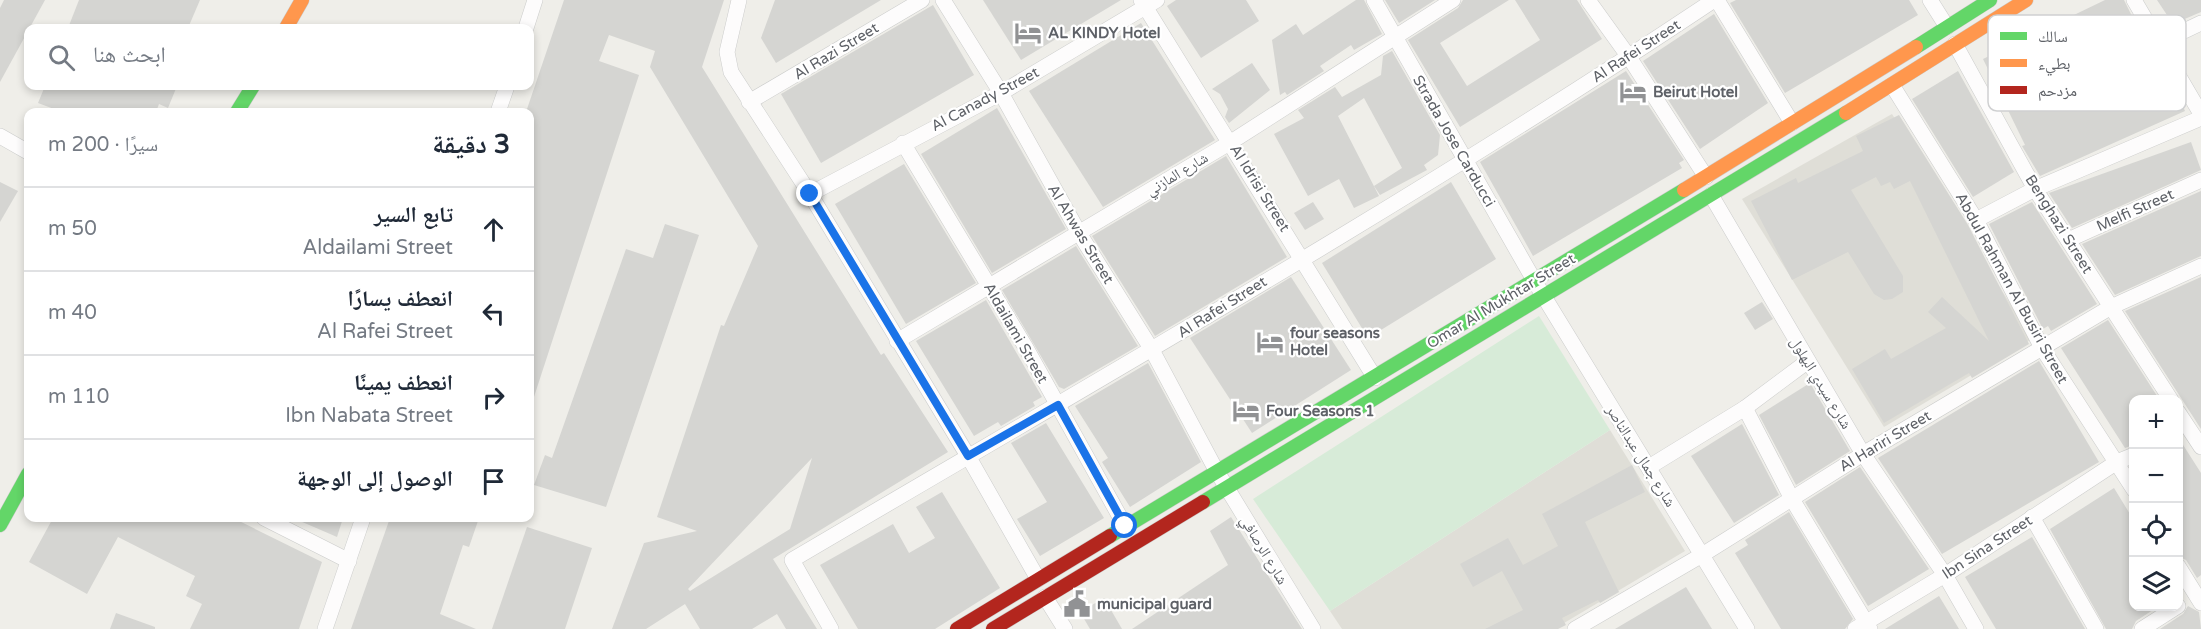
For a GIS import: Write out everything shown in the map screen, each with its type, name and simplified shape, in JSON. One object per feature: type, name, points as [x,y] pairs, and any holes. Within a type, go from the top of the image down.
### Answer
[{"type":"main road","points":[[288,24],[302,0]]},
{"type":"main road","name":"Omar Al Mukhtar Street","points":[[993,629],[1539,288],[1706,177],[1990,0]]},
{"type":"main road","name":"Omar Al Mukhtar Street","points":[[2002,15],[2026,0]]},
{"type":"main road","name":"Omar Al Mukhtar Street","points":[[957,629],[1216,470],[1375,378],[1710,195],[1892,85],[1988,24]]},
{"type":"main road","points":[[239,108],[251,90]]},
{"type":"main road","points":[[0,525],[24,481]]},
{"type":"street","points":[[527,24],[535,0]]},
{"type":"street","points":[[739,0],[728,37],[727,64],[749,102],[810,194],[968,456],[1038,579]]},
{"type":"street","name":"Al Razi Street","points":[[749,102],[922,0]]},
{"type":"street","name":"Al Ahwas Street","points":[[943,0],[1000,93],[1078,233],[1152,350],[1216,470]]},
{"type":"street","name":"Strada Jose Carducci","points":[[1374,0],[1463,159],[1539,288]]},
{"type":"street","name":"شارع المازني","points":[[897,341],[1231,142],[1453,0]]},
{"type":"street","points":[[1588,0],[1629,57],[1706,177]]},
{"type":"street","points":[[1715,0],[1792,123]]},
{"type":"street","name":"Al Rafei Street","points":[[831,629],[792,560],[1152,350],[1629,57],[1715,0]]},
{"type":"street","points":[[1930,0],[1947,27]]},
{"type":"street","points":[[2134,0],[2144,15]]},
{"type":"street","name":"Al Canady Street","points":[[810,194],[1000,93],[1148,3]]},
{"type":"street","name":"Al Idrisi Street","points":[[1148,3],[1375,378]]},
{"type":"street","points":[[2186,30],[2201,23]]},
{"type":"street","name":"Benghazi Street","points":[[1955,44],[1988,104]]},
{"type":"street","name":"Abdul Rahman Al Busiri Street","points":[[1892,85],[1976,220],[2042,348],[2129,483]]},
{"type":"street","points":[[1976,220],[2035,189],[2201,116],[2186,88]]},
{"type":"street","points":[[499,108],[506,90]]},
{"type":"street","name":"Benghazi Street","points":[[1992,111],[2035,189],[2167,395]]},
{"type":"street","points":[[0,136],[24,150]]},
{"type":"street","name":"Aldailami Street","points":[[903,143],[989,285],[1125,526]]},
{"type":"street","name":"Melfi Street","points":[[2068,240],[2201,180]]},
{"type":"street","name":"شارع سيدي البهلول","points":[[1710,195],[1863,454],[1945,575],[1976,629]]},
{"type":"street","name":"Al Hariri Street","points":[[1575,629],[1702,555],[1863,454],[2111,307],[2201,267]]},
{"type":"street","name":"شارع جمال عبدالناصر","points":[[1539,288],[1747,629]]},
{"type":"street","points":[[1648,467],[1745,408],[1808,362]]},
{"type":"street","points":[[1745,408],[1792,499],[1864,627]]},
{"type":"street","points":[[2190,432],[2201,447]]},
{"type":"street","name":"Ibn Sina Street","points":[[1864,627],[2117,462],[2129,457]]},
{"type":"street","name":"شارع الرصافي","points":[[1216,470],[1311,628]]},
{"type":"street","points":[[2032,517],[2096,629]]},
{"type":"street","points":[[272,522],[349,561]]},
{"type":"street","points":[[325,629],[362,522]]},
{"type":"street","points":[[2183,573],[2199,597],[2183,604]]},
{"type":"street","points":[[1045,597],[1065,629]]},
{"type":"street","points":[[2142,629],[2170,611]]},
{"type":"shaded area","points":[[1892,114],[2032,339],[1884,427],[1742,199]]},
{"type":"shaded area","points":[[1610,430],[1685,551],[1554,629],[1342,629],[1330,611]]},
{"type":"green space","points":[[1539,316],[1610,430],[1330,611],[1253,499]]},
{"type":"building","points":[[4,0],[45,0],[32,24],[24,24],[24,38],[0,82],[0,8]]},
{"type":"building","points":[[79,0],[200,0],[190,24],[70,24]]},
{"type":"building","points":[[564,0],[724,0],[702,67],[881,355],[884,353],[948,452],[773,559],[817,629],[786,629],[777,614],[752,629],[700,629],[685,604],[646,629],[612,629],[644,543],[697,531],[657,517],[721,325],[724,326],[758,246],[650,67],[655,51],[609,35],[599,61],[639,75],[534,397],[534,108],[527,108]],"holes":[[[812,458],[790,529],[690,591],[688,589]]]},
{"type":"building","points":[[775,0],[881,0],[776,63],[761,38]]},
{"type":"building","points":[[983,0],[1121,0],[1021,60]]},
{"type":"building","points":[[1176,0],[1246,0],[1259,21],[1201,58],[1167,6]]},
{"type":"building","points":[[1356,0],[1364,0],[1382,34],[1354,50],[1351,45],[1320,66],[1324,71],[1287,95],[1285,92],[1280,95],[1272,40],[1296,24],[1303,35]]},
{"type":"building","points":[[1385,0],[1435,0],[1399,23]]},
{"type":"building","points":[[1463,0],[1509,0],[1440,43],[1467,86],[1540,40],[1515,0],[1577,0],[1602,39],[1460,127],[1408,40],[1458,8]]},
{"type":"building","points":[[1736,0],[1909,0],[1918,15],[1785,93],[1730,3]]},
{"type":"building","points":[[2105,0],[2124,0],[2131,15],[2074,15]]},
{"type":"building","points":[[2157,0],[2201,0],[2201,12],[2186,18],[2186,15],[2167,15]]},
{"type":"building","points":[[933,5],[974,75],[821,163],[781,94]]},
{"type":"building","points":[[1714,14],[1768,103],[1700,149],[1643,61]]},
{"type":"building","points":[[1141,23],[1215,140],[1103,207],[1029,91]]},
{"type":"building","points":[[1392,51],[1440,135],[1438,155],[1424,165],[1427,170],[1380,195],[1374,186],[1402,168],[1364,98],[1338,116],[1379,196],[1354,208],[1339,179],[1308,196],[1274,134],[1304,118],[1298,110],[1335,87],[1342,97],[1381,75],[1383,56]]},
{"type":"building","points":[[1988,57],[1988,69],[1983,59]]},
{"type":"building","points":[[1252,63],[1270,90],[1229,123],[1225,117],[1228,109],[1220,94],[1212,89]]},
{"type":"building","points":[[1626,71],[1684,160],[1679,163],[1682,168],[1533,256],[1480,162]]},
{"type":"building","points":[[1958,71],[2014,172],[1973,197],[1912,99]]},
{"type":"building","points":[[43,90],[175,90],[168,108],[159,104],[158,108],[51,108],[38,103]]},
{"type":"building","points":[[997,108],[1066,229],[992,273],[921,154]]},
{"type":"building","points":[[2008,111],[2185,111],[2040,176],[2022,146],[2025,145]]},
{"type":"building","points":[[1899,115],[1968,225],[2029,344],[1972,378],[1969,373],[1884,423],[1852,369],[1885,349],[1891,359],[1946,328],[1928,312],[1942,297],[1989,341],[1910,181],[1894,189],[1890,182],[1881,186],[1876,177],[1851,190],[1903,276],[1903,292],[1892,299],[1884,300],[1874,294],[1848,252],[1792,280],[1751,201],[1796,178],[1798,183],[1863,151],[1856,136]]},
{"type":"building","points":[[2191,142],[2201,170],[2072,228],[2049,193]]},
{"type":"building","points":[[1226,156],[1287,257],[1155,336],[1092,236]]},
{"type":"building","points":[[904,164],[976,283],[906,324],[835,204]]},
{"type":"building","points":[[0,182],[18,191],[0,222]]},
{"type":"building","points":[[1451,182],[1496,259],[1368,338],[1322,263]]},
{"type":"building","points":[[2201,191],[2201,256],[2115,295],[2082,244]]},
{"type":"building","points":[[1313,202],[1324,219],[1305,230],[1294,213]]},
{"type":"building","points":[[2032,202],[2097,304],[2051,331],[2048,326],[2043,329],[1989,224]]},
{"type":"building","points":[[665,224],[699,235],[606,507],[534,485],[545,455],[552,458],[626,249],[653,258]]},
{"type":"building","points":[[1076,246],[1138,346],[1064,389],[1059,387],[1002,290]]},
{"type":"building","points":[[1291,277],[1351,370],[1252,433],[1190,338]]},
{"type":"building","points":[[2201,277],[2201,429],[2183,401],[2183,395],[2179,395],[2125,311]]},
{"type":"building","points":[[986,300],[1042,397],[1033,402],[1035,406],[1001,426],[998,422],[974,436],[916,341]]},
{"type":"building","points":[[1762,302],[1773,319],[1755,330],[1744,313]]},
{"type":"building","points":[[2108,320],[2156,395],[2129,395],[2129,446],[2125,448],[2061,348]]},
{"type":"building","points":[[2039,361],[2099,462],[1942,554],[1878,458]]},
{"type":"building","points":[[1148,363],[1201,462],[1130,507],[1102,462],[1108,458],[1075,406]]},
{"type":"building","points":[[1810,383],[1850,451],[1796,485],[1759,415]]},
{"type":"building","points":[[1046,423],[1104,518],[1040,556],[1017,519],[1047,502],[1011,443]]},
{"type":"building","points":[[1742,424],[1779,495],[1734,523],[1691,456]]},
{"type":"building","points":[[2183,445],[2201,473],[2201,575],[2197,578],[2183,558]]},
{"type":"building","points":[[1632,465],[1645,492],[1585,522],[1619,592],[1600,603],[1598,600],[1562,618],[1566,625],[1558,629],[1485,629],[1523,610],[1502,571],[1473,587],[1460,564],[1508,538],[1523,565],[1558,546],[1542,514]]},
{"type":"building","points":[[1860,467],[1929,569],[1868,606],[1805,502]]},
{"type":"building","points":[[2114,488],[2129,512],[2129,611],[2151,611],[2136,621],[2132,629],[2106,629],[2050,529]]},
{"type":"building","points":[[942,492],[1000,588],[935,629],[858,629],[820,565],[893,524],[909,553],[935,538],[916,507]]},
{"type":"building","points":[[1789,512],[1853,619],[1845,629],[1781,629],[1735,553],[1748,545],[1745,540]]},
{"type":"building","points":[[1231,517],[1302,629],[1132,629],[1228,565],[1210,531]]},
{"type":"building","points":[[51,522],[241,522],[322,562],[299,629],[190,629],[202,604],[186,596],[195,576],[118,537],[87,594],[29,562]]},
{"type":"building","points":[[302,522],[342,522],[337,537]]},
{"type":"building","points":[[389,522],[478,522],[469,547],[463,545],[440,614],[476,629],[351,629]]},
{"type":"building","points":[[527,527],[592,548],[565,629],[492,629]]},
{"type":"building","points":[[2032,537],[2085,629],[1996,629],[1965,577]]},
{"type":"building","points":[[1686,587],[1712,629],[1615,629]]},
{"type":"building","points":[[1939,596],[1959,629],[1885,629]]},
{"type":"building","points":[[1104,598],[1122,629],[1090,629],[1080,612]]},
{"type":"building","points":[[2188,606],[2199,612],[2201,629],[2160,629],[2183,614]]},
{"type":"building","points":[[116,613],[155,627],[155,629],[110,629]]},
{"type":"traffic: fast","points":[[1916,47],[1990,0]]},
{"type":"traffic: fast","points":[[239,108],[251,90]]},
{"type":"traffic: fast","points":[[1203,502],[1846,113]]},
{"type":"traffic: fast","points":[[1110,536],[1684,190]]},
{"type":"traffic: fast","points":[[0,525],[24,481]]},
{"type":"traffic: slow","points":[[288,24],[302,0]]},
{"type":"traffic: slow","points":[[2002,15],[2026,0]]},
{"type":"traffic: slow","points":[[1846,113],[1988,24]]},
{"type":"traffic: slow","points":[[1684,190],[1916,47]]},
{"type":"traffic: jam","points":[[993,629],[1203,502]]},
{"type":"traffic: jam","points":[[957,629],[1110,536]]},
{"type":"place","name":"AL KINDY Hotel","points":[[1028,33]]},
{"type":"place","name":"Beirut Hotel","points":[[1633,92]]},
{"type":"place","name":"four seasons Hotel","points":[[1270,342]]},
{"type":"place","name":"Four Seasons 1","points":[[1246,411]]},
{"type":"place","name":"municipal guard","points":[[1077,604]]},
{"type":"route","points":[[810,194],[850,264],[968,456],[1058,405],[1125,526]]}]
